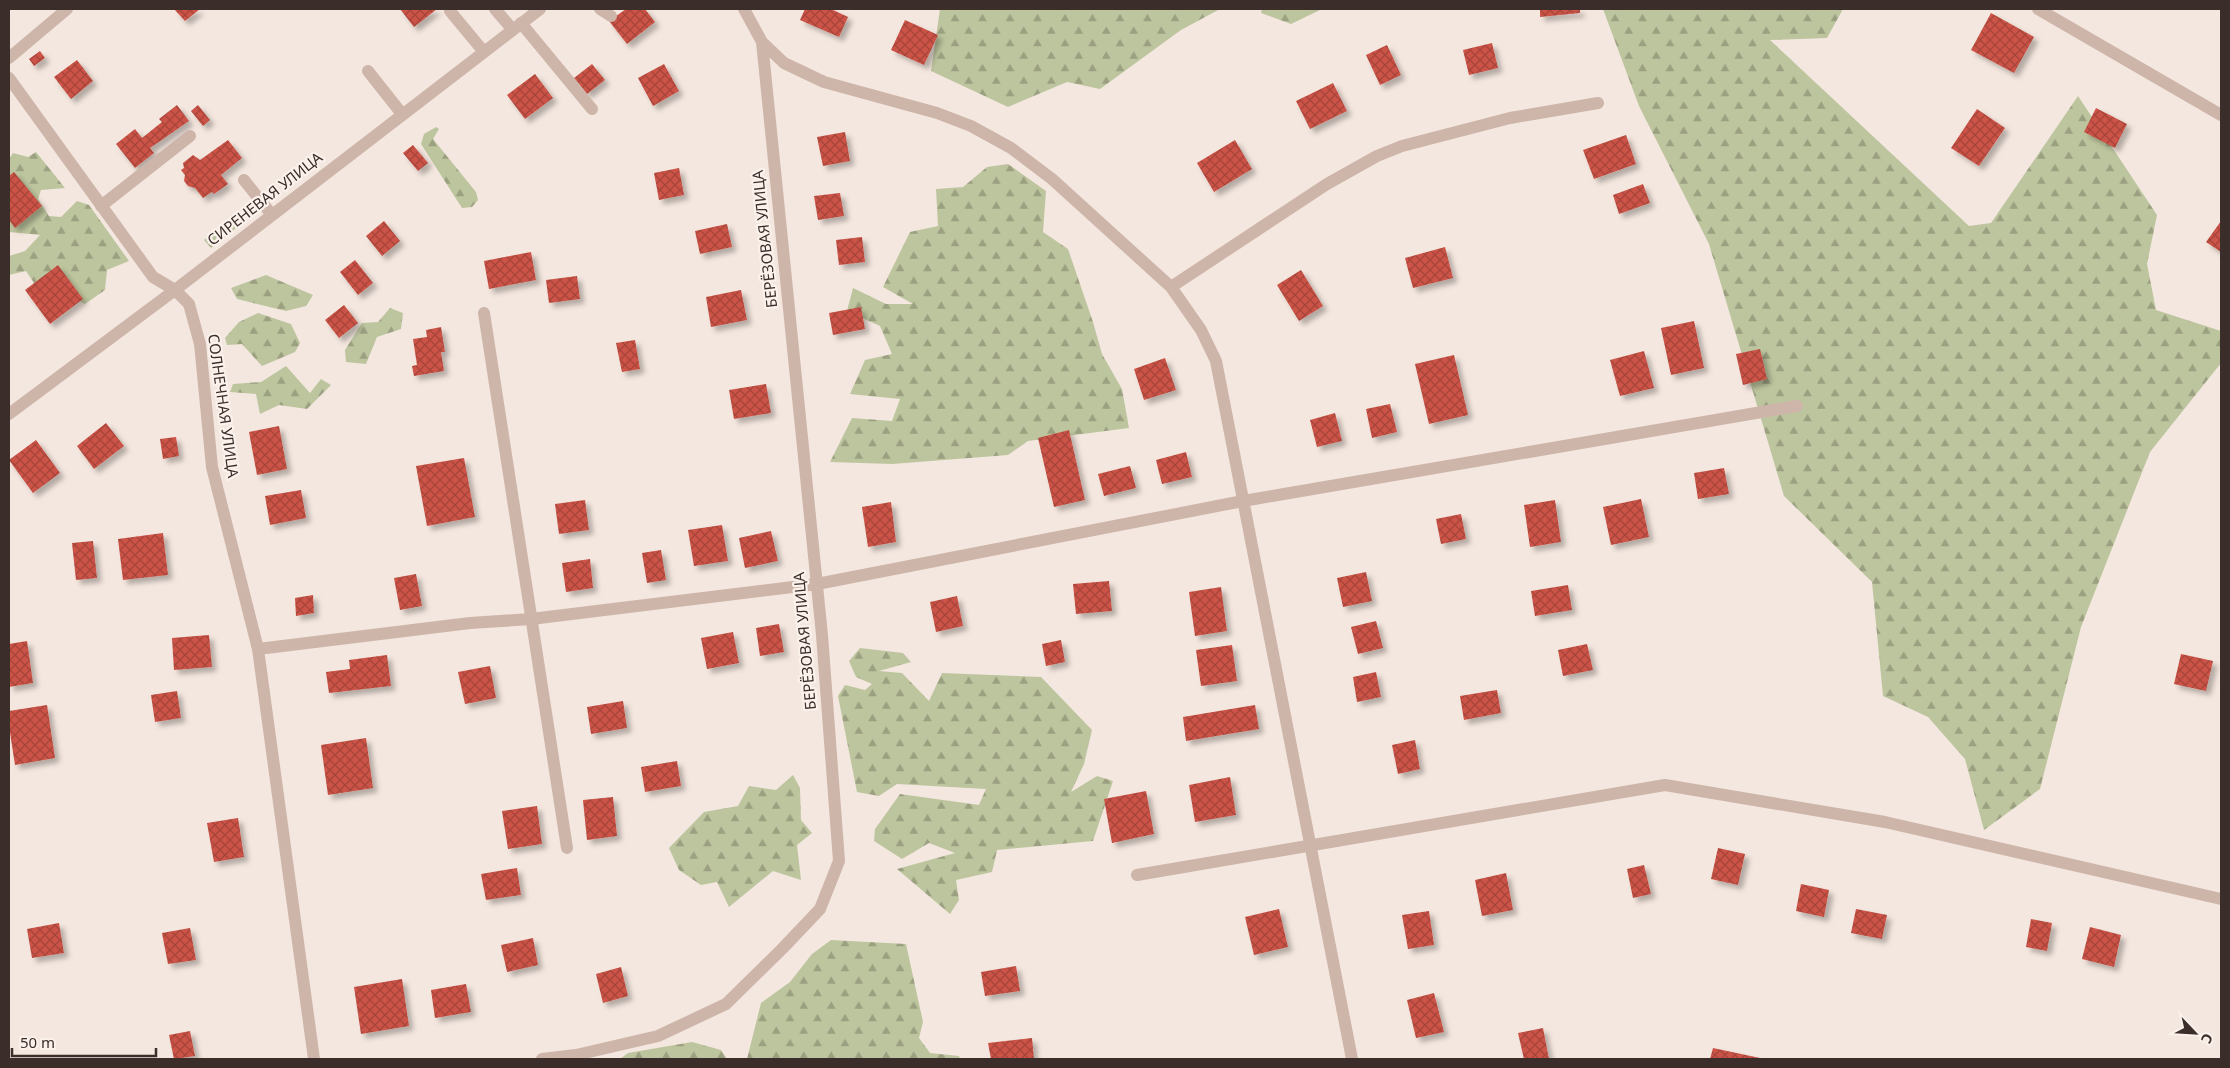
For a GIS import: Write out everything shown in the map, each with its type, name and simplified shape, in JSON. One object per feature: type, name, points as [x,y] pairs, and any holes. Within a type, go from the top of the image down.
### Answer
[{"type":"street","points":[[9,58],[67,9]]},
{"type":"street","points":[[495,9],[517,27],[592,109]]},
{"type":"street","name":"СИРЕНЕВАЯ УЛИЦА","points":[[9,414],[175,290],[540,9]]},
{"type":"street","points":[[600,9],[611,16]]},
{"type":"street","points":[[744,9],[762,42],[784,63],[824,82],[937,114],[971,126],[1011,148],[1059,186],[1171,287],[1201,330],[1216,361],[1352,1059]]},
{"type":"street","points":[[2038,9],[2221,115]]},
{"type":"street","points":[[450,11],[484,52]]},
{"type":"street","name":"БЕРЁЗОВАЯ УЛИЦА","points":[[542,1059],[576,1055],[658,1036],[726,1004],[820,909],[839,861],[817,584],[762,42]]},
{"type":"street","points":[[368,70],[402,114]]},
{"type":"street","name":"СОЛНЕЧНАЯ УЛИЦА","points":[[9,78],[153,277],[175,290],[189,304],[200,344],[212,466],[258,649],[314,1059]]},
{"type":"street","points":[[1171,287],[1327,184],[1377,156],[1402,146],[1510,118],[1598,102]]},
{"type":"street","points":[[101,206],[190,136]]},
{"type":"street","points":[[244,180],[272,214]]},
{"type":"street","points":[[484,313],[567,848]]},
{"type":"street","points":[[258,649],[470,623],[531,619],[817,584],[1244,501],[1797,406]]},
{"type":"street","points":[[1137,875],[1665,785],[1885,822],[2221,899]]},
{"type":"green space","points":[[940,9],[1220,9],[1181,30],[1100,89],[1067,82],[1008,107],[931,71]]},
{"type":"green space","points":[[1262,9],[1322,9],[1291,24],[1261,13]]},
{"type":"green space","points":[[1603,9],[1843,9],[1827,38],[1770,40],[1969,226],[1991,223],[2078,96],[2157,215],[2147,264],[2156,310],[2221,331],[2221,363],[2150,452],[2081,627],[2040,789],[1984,830],[1965,759],[1928,717],[1883,696],[1872,582],[1784,496],[1709,244],[1639,106]]},
{"type":"green space","points":[[436,127],[439,129],[433,139],[476,192],[478,200],[472,207],[462,208],[421,144],[424,134]]},
{"type":"green space","points":[[36,152],[65,188],[41,190],[38,199],[49,216],[61,217],[77,201],[89,205],[129,261],[107,270],[105,290],[85,304],[74,298],[52,310],[26,271],[9,275],[9,256],[25,251],[40,235],[9,232],[9,213],[26,201],[21,181],[9,176],[9,159],[13,153],[28,157]]},
{"type":"green space","points":[[1008,164],[1046,191],[1043,232],[1068,249],[1102,354],[1122,389],[1129,428],[1028,441],[1008,455],[892,464],[830,462],[852,418],[892,421],[900,399],[850,394],[865,360],[892,354],[880,326],[847,311],[853,288],[886,304],[913,304],[883,287],[910,232],[938,226],[936,189],[963,187],[987,167]]},
{"type":"green space","points":[[234,216],[240,225],[211,248],[204,240]]},
{"type":"green space","points":[[266,275],[313,295],[306,306],[286,311],[237,299],[231,288]]},
{"type":"green space","points":[[390,308],[403,313],[401,329],[377,337],[366,364],[346,362],[345,350],[362,323],[378,322]]},
{"type":"green space","points":[[258,313],[291,324],[300,343],[295,352],[262,366],[242,344],[227,345],[225,338],[239,322]]},
{"type":"green space","points":[[286,366],[310,393],[321,379],[331,385],[307,409],[279,405],[260,414],[256,394],[230,392],[233,384],[261,382]]},
{"type":"green space","points":[[860,648],[903,653],[911,662],[879,671],[902,673],[929,701],[942,673],[1041,677],[1092,730],[1084,764],[1071,792],[1097,776],[1113,781],[1093,841],[997,850],[992,872],[956,880],[959,900],[950,914],[897,869],[955,853],[929,843],[902,859],[874,841],[875,829],[900,794],[979,805],[986,789],[897,784],[879,796],[857,792],[838,696],[845,685],[865,690],[872,684],[856,677],[849,661]]},
{"type":"green space","points":[[793,775],[800,788],[801,820],[812,833],[797,845],[801,880],[773,871],[729,907],[717,882],[701,885],[679,870],[669,848],[704,812],[738,806],[749,786],[776,790]]},
{"type":"green space","points":[[831,940],[906,944],[923,1022],[919,1038],[930,1053],[959,1056],[960,1059],[747,1059],[761,1003],[790,982],[812,954]]},
{"type":"green space","points":[[692,1042],[721,1050],[727,1059],[620,1059],[628,1053]]},
{"type":"building","points":[[174,9],[200,9],[185,21]]},
{"type":"building","points":[[400,9],[437,9],[414,27]]},
{"type":"building","points":[[626,9],[645,9],[655,22],[627,44],[609,21]]},
{"type":"building","points":[[805,9],[831,9],[848,17],[839,37],[800,20]]},
{"type":"building","points":[[1540,9],[1580,9],[1580,13],[1540,17]]},
{"type":"building","points":[[1991,13],[2034,37],[2014,73],[1971,50]]},
{"type":"building","points":[[905,20],[938,35],[924,65],[891,50]]},
{"type":"building","points":[[1492,43],[1498,68],[1469,75],[1463,50]]},
{"type":"building","points":[[1387,45],[1401,75],[1380,85],[1366,55]]},
{"type":"building","points":[[40,51],[45,58],[34,66],[29,59]]},
{"type":"building","points":[[77,60],[93,81],[71,99],[54,77]]},
{"type":"building","points":[[592,64],[605,80],[587,94],[574,78]]},
{"type":"building","points":[[664,64],[679,91],[653,106],[638,78]]},
{"type":"building","points":[[535,74],[553,98],[525,119],[507,95]]},
{"type":"building","points":[[1333,83],[1347,111],[1310,129],[1296,101]]},
{"type":"building","points":[[177,105],[189,121],[150,148],[154,153],[135,168],[116,144],[135,129],[142,138],[162,122],[159,119]]},
{"type":"building","points":[[198,105],[210,120],[203,126],[191,111]]},
{"type":"building","points":[[2096,108],[2127,124],[2115,148],[2084,132]]},
{"type":"building","points":[[1977,109],[2005,128],[1979,166],[1951,148]]},
{"type":"building","points":[[845,132],[850,161],[823,166],[817,137]]},
{"type":"building","points":[[1626,135],[1636,164],[1594,179],[1583,150]]},
{"type":"building","points":[[228,140],[242,158],[221,175],[228,184],[214,194],[212,192],[203,198],[195,188],[188,186],[184,181],[185,175],[181,170],[184,168],[183,163],[193,155],[200,160]]},
{"type":"building","points":[[1235,140],[1252,169],[1214,192],[1197,163]]},
{"type":"building","points":[[413,145],[428,163],[418,171],[403,153]]},
{"type":"building","points":[[679,168],[684,195],[659,200],[654,173]]},
{"type":"building","points":[[14,172],[42,206],[15,228],[9,220],[9,176]]},
{"type":"building","points":[[1643,184],[1650,203],[1619,214],[1613,195]]},
{"type":"building","points":[[840,193],[844,216],[818,220],[814,196]]},
{"type":"building","points":[[384,221],[400,241],[382,256],[366,236]]},
{"type":"building","points":[[2221,221],[2221,252],[2206,242]]},
{"type":"building","points":[[727,224],[732,247],[700,254],[695,231]]},
{"type":"building","points":[[862,237],[865,262],[839,265],[836,240]]},
{"type":"building","points":[[1445,247],[1453,278],[1413,288],[1405,258]]},
{"type":"building","points":[[531,252],[536,280],[489,289],[484,261]]},
{"type":"building","points":[[355,260],[373,283],[358,295],[340,272]]},
{"type":"building","points":[[58,265],[83,299],[50,324],[25,290]]},
{"type":"building","points":[[1301,270],[1323,306],[1299,321],[1277,285]]},
{"type":"building","points":[[577,276],[580,299],[549,303],[546,280]]},
{"type":"building","points":[[741,290],[747,320],[711,327],[706,297]]},
{"type":"building","points":[[344,305],[358,323],[339,338],[325,320]]},
{"type":"building","points":[[861,307],[865,329],[833,335],[829,313]]},
{"type":"building","points":[[1694,321],[1704,368],[1671,375],[1661,328]]},
{"type":"building","points":[[441,327],[445,352],[441,352],[444,371],[414,376],[412,366],[417,365],[413,339],[427,337],[426,330]]},
{"type":"building","points":[[635,340],[640,369],[622,372],[616,343]]},
{"type":"building","points":[[1760,349],[1767,379],[1743,385],[1736,354]]},
{"type":"building","points":[[1644,351],[1654,388],[1620,396],[1610,360]]},
{"type":"building","points":[[1454,355],[1468,415],[1429,424],[1415,364]]},
{"type":"building","points":[[1165,358],[1176,390],[1144,400],[1134,369]]},
{"type":"building","points":[[766,384],[771,413],[734,419],[729,390]]},
{"type":"building","points":[[1390,404],[1397,432],[1372,438],[1366,409]]},
{"type":"building","points":[[1335,413],[1342,441],[1317,447],[1310,420]]},
{"type":"building","points":[[106,423],[124,446],[94,469],[77,446]]},
{"type":"building","points":[[279,426],[287,469],[257,475],[249,432]]},
{"type":"building","points":[[1069,430],[1085,500],[1054,507],[1038,438]]},
{"type":"building","points":[[176,437],[179,456],[163,459],[160,439]]},
{"type":"building","points":[[36,440],[60,473],[33,493],[9,460]]},
{"type":"building","points":[[1186,452],[1192,477],[1162,484],[1156,460]]},
{"type":"building","points":[[464,458],[475,517],[427,526],[416,466]]},
{"type":"building","points":[[1130,466],[1136,488],[1104,496],[1098,474]]},
{"type":"building","points":[[1724,468],[1729,494],[1698,499],[1694,473]]},
{"type":"building","points":[[301,490],[306,518],[270,525],[265,496]]},
{"type":"building","points":[[1641,499],[1649,537],[1611,545],[1603,507]]},
{"type":"building","points":[[585,500],[589,530],[559,534],[555,504]]},
{"type":"building","points":[[1555,500],[1561,542],[1530,547],[1524,505]]},
{"type":"building","points":[[891,502],[896,542],[868,547],[862,507]]},
{"type":"building","points":[[1461,514],[1466,539],[1441,544],[1436,519]]},
{"type":"building","points":[[722,525],[728,561],[694,566],[688,530]]},
{"type":"building","points":[[771,531],[778,561],[745,568],[739,538]]},
{"type":"building","points":[[163,533],[168,575],[123,580],[118,539]]},
{"type":"building","points":[[93,541],[97,578],[76,580],[72,543]]},
{"type":"building","points":[[661,550],[666,580],[647,583],[642,553]]},
{"type":"building","points":[[590,559],[593,588],[566,592],[562,563]]},
{"type":"building","points":[[1366,572],[1372,601],[1343,607],[1337,578]]},
{"type":"building","points":[[416,574],[422,606],[400,610],[394,578]]},
{"type":"building","points":[[1109,581],[1112,611],[1076,614],[1073,584]]},
{"type":"building","points":[[1568,585],[1572,610],[1535,616],[1531,591]]},
{"type":"building","points":[[1221,587],[1227,631],[1195,636],[1189,592]]},
{"type":"building","points":[[313,595],[314,613],[296,616],[295,598]]},
{"type":"building","points":[[957,596],[963,626],[936,632],[930,602]]},
{"type":"building","points":[[1376,621],[1383,648],[1358,654],[1351,627]]},
{"type":"building","points":[[779,624],[784,652],[760,656],[756,628]]},
{"type":"building","points":[[733,632],[739,663],[707,669],[701,638]]},
{"type":"building","points":[[209,635],[212,667],[174,670],[172,638]]},
{"type":"building","points":[[1061,640],[1065,662],[1046,666],[1042,644]]},
{"type":"building","points":[[27,641],[33,683],[9,687],[9,644]]},
{"type":"building","points":[[1587,644],[1593,670],[1563,676],[1558,650]]},
{"type":"building","points":[[1232,645],[1237,681],[1201,686],[1196,650]]},
{"type":"building","points":[[2181,654],[2213,661],[2206,691],[2174,684]]},
{"type":"building","points":[[387,655],[391,686],[329,693],[326,672],[350,669],[349,660]]},
{"type":"building","points":[[490,666],[496,698],[465,704],[458,672]]},
{"type":"building","points":[[1376,672],[1381,697],[1357,702],[1353,677]]},
{"type":"building","points":[[1497,690],[1501,713],[1464,720],[1460,696]]},
{"type":"building","points":[[177,691],[181,718],[155,722],[151,695]]},
{"type":"building","points":[[623,701],[627,728],[591,734],[587,707]]},
{"type":"building","points":[[47,705],[55,758],[15,765],[9,726],[9,711]]},
{"type":"building","points":[[1255,705],[1259,729],[1186,741],[1183,717]]},
{"type":"building","points":[[366,738],[373,788],[328,795],[321,745]]},
{"type":"building","points":[[1415,740],[1420,769],[1398,774],[1392,745]]},
{"type":"building","points":[[677,761],[681,786],[645,792],[641,767]]},
{"type":"building","points":[[1230,777],[1236,815],[1195,822],[1189,785]]},
{"type":"building","points":[[1146,791],[1154,834],[1112,843],[1104,799]]},
{"type":"building","points":[[613,797],[617,836],[587,840],[583,800]]},
{"type":"building","points":[[537,806],[542,844],[508,849],[502,811]]},
{"type":"building","points":[[238,818],[244,857],[214,862],[207,823]]},
{"type":"building","points":[[1718,848],[1745,854],[1738,885],[1711,879]]},
{"type":"building","points":[[1644,865],[1651,894],[1633,898],[1627,869]]},
{"type":"building","points":[[517,868],[521,895],[486,900],[481,874]]},
{"type":"building","points":[[1506,873],[1513,910],[1482,916],[1475,880]]},
{"type":"building","points":[[1801,884],[1829,890],[1824,917],[1796,911]]},
{"type":"building","points":[[1279,909],[1288,947],[1254,955],[1245,917]]},
{"type":"building","points":[[1856,909],[1887,915],[1882,939],[1851,933]]},
{"type":"building","points":[[1429,911],[1434,945],[1408,949],[1402,915]]},
{"type":"building","points":[[2031,919],[2052,923],[2047,951],[2026,947]]},
{"type":"building","points":[[59,923],[64,953],[32,958],[27,929]]},
{"type":"building","points":[[2090,927],[2121,935],[2114,967],[2082,959]]},
{"type":"building","points":[[190,928],[196,960],[168,964],[162,933]]},
{"type":"building","points":[[533,938],[538,965],[507,972],[501,945]]},
{"type":"building","points":[[1016,966],[1020,991],[985,996],[981,972]]},
{"type":"building","points":[[621,967],[628,996],[603,1003],[596,974]]},
{"type":"building","points":[[402,979],[409,1026],[361,1034],[354,987]]},
{"type":"building","points":[[466,984],[471,1012],[435,1018],[431,990]]},
{"type":"building","points":[[1434,993],[1444,1032],[1416,1038],[1407,1000]]},
{"type":"building","points":[[1543,1028],[1549,1059],[1524,1059],[1518,1033]]},
{"type":"building","points":[[190,1031],[195,1056],[174,1059],[169,1035]]},
{"type":"building","points":[[1032,1038],[1034,1059],[991,1059],[988,1043]]},
{"type":"building","points":[[1713,1048],[1760,1058],[1710,1059]]}]
